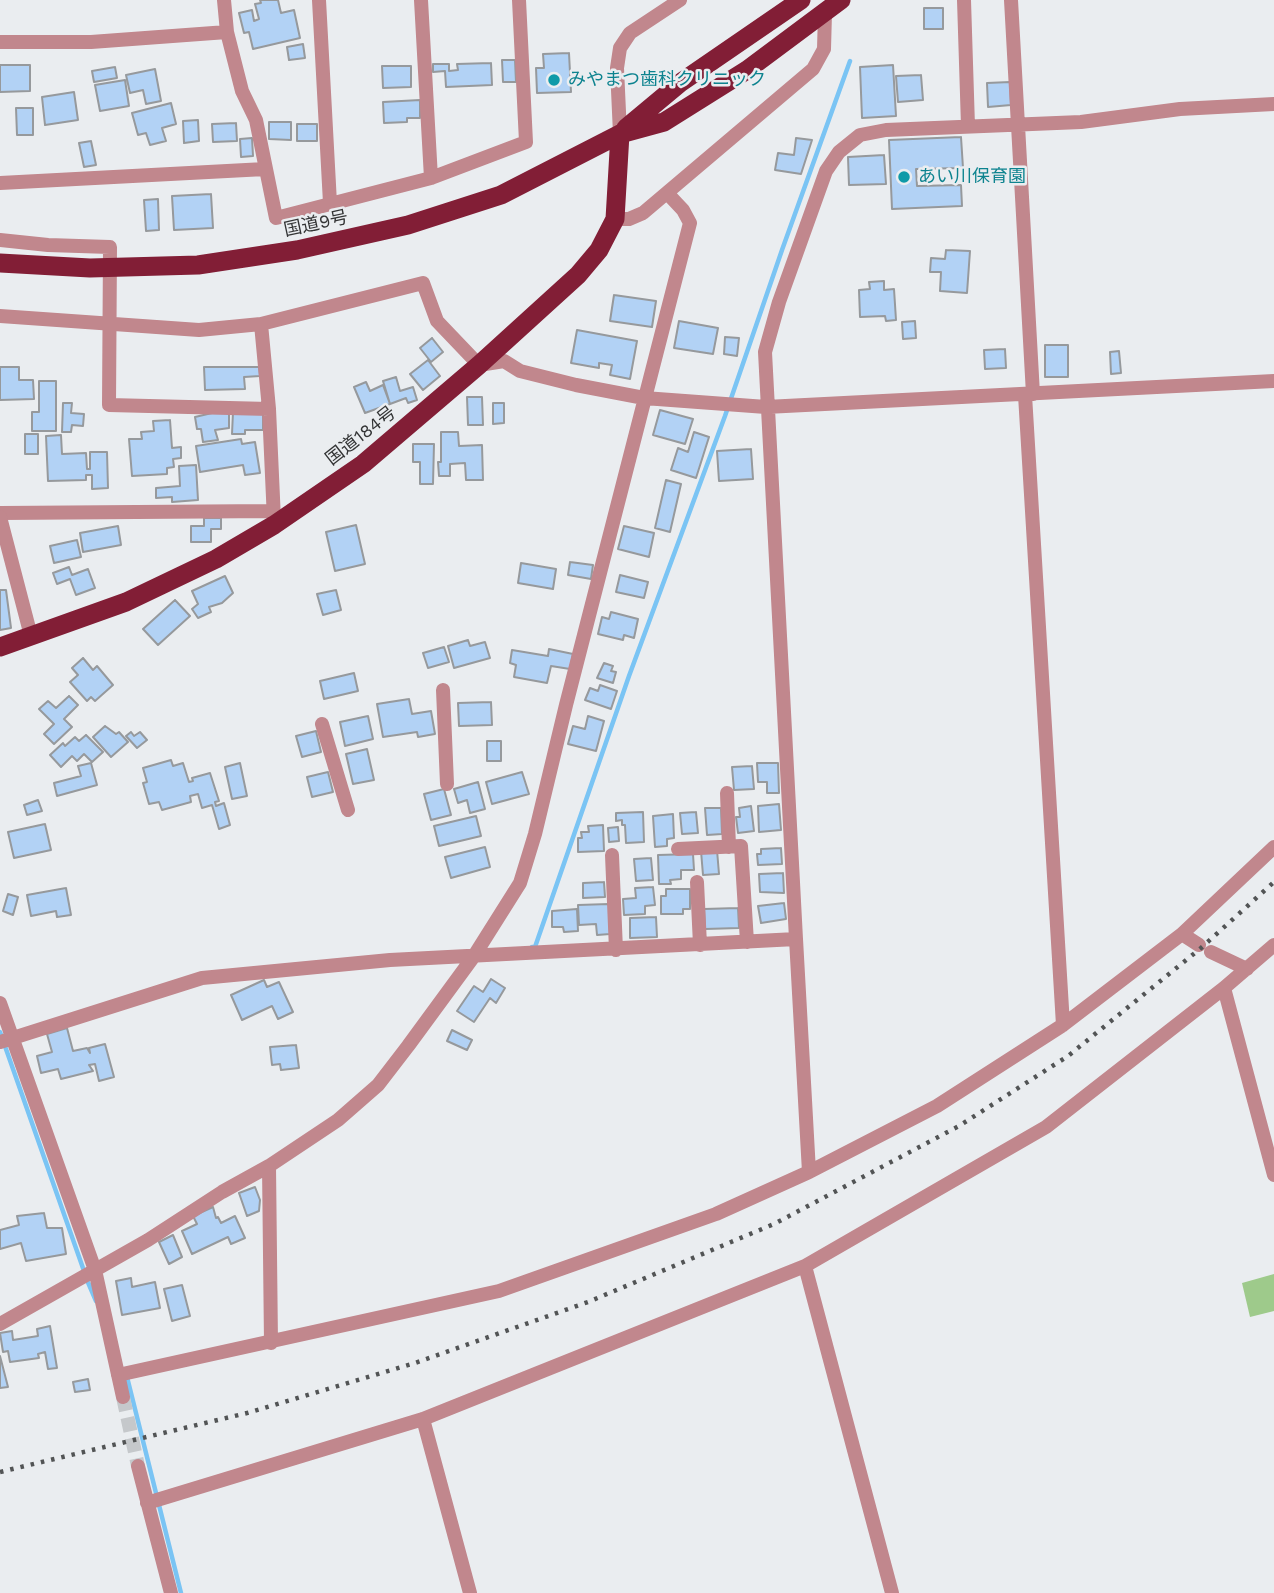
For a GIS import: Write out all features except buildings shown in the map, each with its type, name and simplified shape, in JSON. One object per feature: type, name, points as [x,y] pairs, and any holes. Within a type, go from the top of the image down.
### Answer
[{"type":"highway","name":"国道9号","points":[[620,134],[680,83],[802,0]]},
{"type":"highway","name":"国道9号","points":[[0,263],[90,268],[198,265],[297,250],[408,225],[501,195],[620,134],[664,122],[747,70],[841,0]]},
{"type":"highway","name":"国道184号","points":[[0,647],[126,602],[216,559],[273,518],[363,464],[480,365],[578,275],[599,250],[615,219],[620,134]]},
{"type":"street","points":[[224,0],[227,32],[242,91],[256,120],[276,218],[431,177],[526,142],[519,0]]},
{"type":"street","points":[[319,0],[330,203]]},
{"type":"street","points":[[421,0],[431,177]]},
{"type":"street","points":[[620,134],[617,68],[620,48],[630,33],[666,4],[680,0]]},
{"type":"street","points":[[964,0],[968,126]]},
{"type":"street","points":[[1011,0],[1063,1025]]},
{"type":"street","points":[[615,219],[629,219],[643,213],[813,69],[824,50],[825,13]]},
{"type":"street","points":[[0,42],[91,41],[227,32]]},
{"type":"street","points":[[809,1172],[765,352],[779,302],[826,171],[839,152],[860,135],[886,130],[1081,122],[1180,109],[1274,104]]},
{"type":"street","points":[[0,183],[264,169]]},
{"type":"street","points":[[0,1324],[270,1166],[338,1120],[378,1085],[474,956],[520,883],[535,834],[690,223],[683,210],[667,193]]},
{"type":"street","points":[[0,240],[110,247],[109,405],[270,409]]},
{"type":"street","points":[[0,316],[199,330],[261,324],[423,283],[437,321],[480,365],[504,361],[520,371],[644,398],[766,407],[1274,381]]},
{"type":"street","points":[[31,636],[0,515],[273,518],[270,409],[261,324]]},
{"type":"street","points":[[443,690],[447,784]]},
{"type":"street","points":[[322,724],[348,810]]},
{"type":"street","points":[[727,793],[729,847]]},
{"type":"street","points":[[678,849],[741,846],[747,943]]},
{"type":"street","points":[[118,1375],[499,1291],[716,1214],[809,1172],[937,1105],[1063,1025],[1182,934],[1274,847]]},
{"type":"street","points":[[612,855],[616,950]]},
{"type":"street","points":[[697,882],[700,945]]},
{"type":"street","points":[[1182,934],[1247,969]]},
{"type":"street","points":[[6,1040],[202,978],[390,960],[796,939]]},
{"type":"street","points":[[147,1503],[424,1419],[805,1266],[1046,1127],[1271,950]]},
{"type":"street","points":[[1224,988],[1274,1175]]},
{"type":"street","points":[[0,1003],[6,1040],[95,1270],[123,1397]]},
{"type":"street","points":[[270,1166],[271,1343]]},
{"type":"street","points":[[805,1266],[892,1593]]},
{"type":"street","points":[[424,1419],[470,1593]]},
{"type":"street","points":[[138,1465],[171,1593]]},
{"type":"green space","points":[[1274,1274],[1274,1311],[1250,1317],[1242,1283]]},
{"type":"waterway","points":[[532,947],[535,947],[629,676],[725,416],[850,61]]},
{"type":"waterway","points":[[0,1032],[84,1271]]},
{"type":"waterway","points":[[87,1280],[96,1301]]},
{"type":"waterway","points":[[127,1377],[181,1593]]},
{"type":"tunnel","points":[[123,1397],[138,1466]]},
{"type":"railway","points":[[0,1472],[247,1413],[415,1363],[588,1302],[774,1224],[959,1126],[1068,1056],[1201,948],[1274,882]]},
{"type":"place","name":"みやまつ歯科クリニック","points":[[554,80]]},
{"type":"place","name":"あい川保育園","points":[[904,177]]}]
